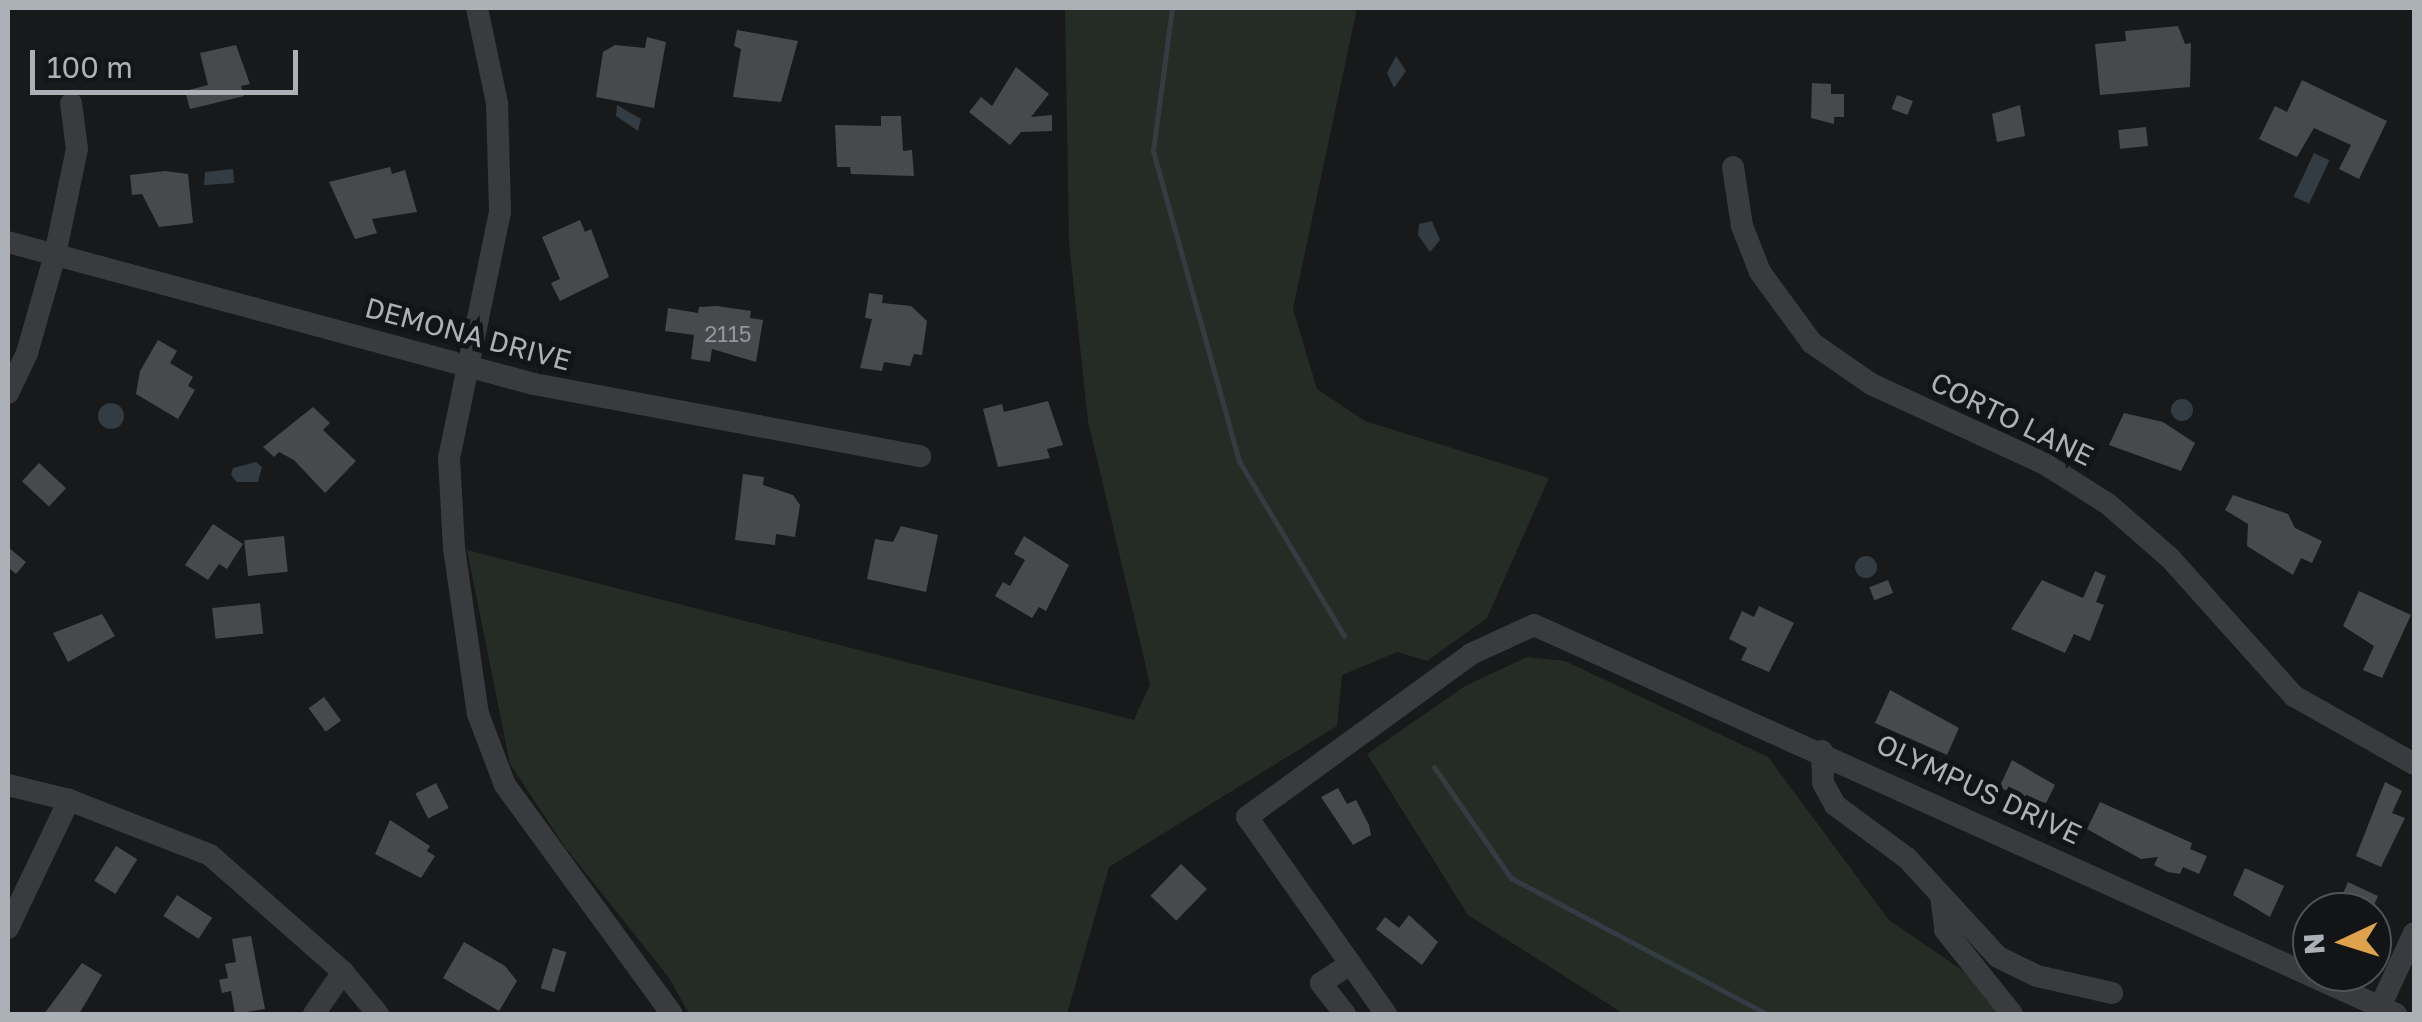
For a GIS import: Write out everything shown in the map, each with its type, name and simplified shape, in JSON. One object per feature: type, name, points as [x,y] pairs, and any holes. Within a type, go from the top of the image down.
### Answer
[{"type":"street","points":[[476,8],[497,103],[500,212],[493,269],[452,438],[449,498],[470,673],[487,748],[531,826],[672,1014]]},
{"type":"street","points":[[8,393],[27,353],[55,255],[77,149],[71,103]]},
{"type":"street","name":"CORTO LANE","points":[[1733,167],[1742,226],[1760,272],[1812,342],[1871,384],[2045,464],[2108,504],[2170,558],[2294,696],[2414,764]]},
{"type":"street","name":"DEMONA DRIVE","points":[[8,242],[598,398],[920,456]]},
{"type":"street","name":"OLYMPUS DRIVE","points":[[1350,964],[1247,818],[1471,654],[1534,625],[1822,751],[2388,1011]]},
{"type":"street","points":[[1822,751],[1822,783],[1834,804],[1907,858],[2012,967],[2112,993]]},
{"type":"street","points":[[8,785],[68,800],[210,855],[343,972],[378,1014]]},
{"type":"street","points":[[8,928],[68,800]]},
{"type":"street","points":[[1941,895],[1945,930],[2012,1014]]},
{"type":"street","points":[[2388,1011],[2414,934]]},
{"type":"street","points":[[1345,1014],[1320,983],[1350,964],[1376,1011]]},
{"type":"street","points":[[314,1014],[343,972]]},
{"type":"shaded area","points":[[1065,8],[1357,8],[1293,309],[1317,389],[1365,421],[1549,478],[1487,618],[1427,661],[1397,652],[1342,675],[1337,726],[1109,867],[1067,1014],[689,1014],[670,979],[565,847],[510,764],[467,550],[1134,720],[1150,684],[1088,421],[1069,243]]},
{"type":"shaded area","points":[[1396,56],[1406,71],[1394,88],[1387,73]]},
{"type":"shaded area","points":[[617,105],[641,119],[638,131],[616,116]]},
{"type":"shaded area","points":[[2314,153],[2329,160],[2309,204],[2294,197]]},
{"type":"shaded area","points":[[233,169],[234,183],[204,185],[205,172]]},
{"type":"shaded area","points":[[1432,221],[1440,240],[1430,252],[1418,235],[1419,224]]},
{"type":"shaded area","points":[[2182,399],[2190,402],[2190,418],[2182,421],[2174,418],[2171,410],[2174,402]]},
{"type":"shaded area","points":[[111,403],[120,407],[124,416],[120,425],[111,429],[102,425],[98,416],[102,407]]},
{"type":"shaded area","points":[[256,462],[262,467],[258,482],[237,482],[231,475],[233,468]]},
{"type":"shaded area","points":[[1866,556],[1874,559],[1874,575],[1866,578],[1858,575],[1855,567],[1858,559]]},
{"type":"shaded area","points":[[1527,657],[1565,661],[1768,757],[1889,920],[2026,1014],[1624,1014],[1468,915],[1367,754],[1465,686]]},
{"type":"building","points":[[2178,26],[2185,44],[2191,43],[2190,87],[2100,95],[2095,44],[2126,41],[2125,31]]},
{"type":"building","points":[[737,30],[798,41],[781,102],[733,97],[741,49],[734,46]]},
{"type":"building","points":[[647,37],[666,42],[654,108],[596,97],[603,52],[615,45],[645,48]]},
{"type":"building","points":[[236,45],[250,84],[241,86],[244,96],[190,109],[185,91],[208,85],[200,53]]},
{"type":"building","points":[[1016,67],[1049,94],[1031,117],[1052,115],[1052,131],[1021,132],[1010,145],[969,112],[981,97],[992,106]]},
{"type":"building","points":[[2302,80],[2387,121],[2359,179],[2339,169],[2351,145],[2314,128],[2297,157],[2259,139],[2275,106],[2287,112]]},
{"type":"building","points":[[1812,83],[1831,84],[1831,94],[1844,94],[1844,117],[1834,117],[1834,124],[1811,118]]},
{"type":"building","points":[[1897,95],[1913,101],[1907,115],[1892,109]]},
{"type":"building","points":[[2020,105],[2025,136],[1997,142],[1992,114]]},
{"type":"building","points":[[881,116],[901,116],[903,151],[912,150],[914,176],[851,174],[850,167],[837,167],[835,125],[881,126]]},
{"type":"building","points":[[2146,127],[2148,146],[2120,149],[2118,130]]},
{"type":"building","points":[[390,167],[392,174],[405,170],[417,212],[372,219],[377,233],[355,239],[329,182]]},
{"type":"building","points":[[165,171],[188,174],[193,223],[159,227],[142,194],[132,195],[130,175]]},
{"type":"building","points":[[580,220],[585,232],[591,229],[609,277],[560,301],[551,283],[560,279],[542,237]]},
{"type":"building","points":[[869,293],[883,295],[882,303],[911,306],[927,321],[922,355],[914,354],[910,366],[884,362],[882,371],[860,368],[872,319],[865,318]]},
{"type":"building","points":[[699,307],[751,311],[750,318],[763,320],[756,362],[712,349],[710,362],[691,359],[694,335],[665,331],[668,308],[698,313]]},
{"type":"building","points":[[158,340],[177,351],[170,363],[193,377],[188,386],[195,390],[178,419],[136,394],[140,371]]},
{"type":"building","points":[[1048,401],[1063,445],[1047,449],[1050,458],[998,467],[983,409],[1002,404],[1004,412]]},
{"type":"building","points":[[313,407],[330,423],[323,430],[356,461],[325,493],[294,460],[279,452],[274,457],[263,447]]},
{"type":"building","points":[[2124,413],[2163,422],[2195,443],[2181,471],[2109,445]]},
{"type":"building","points":[[39,463],[66,488],[49,507],[22,481]]},
{"type":"building","points":[[743,474],[764,477],[763,485],[793,495],[800,505],[795,537],[776,534],[775,545],[735,540]]},
{"type":"building","points":[[2233,495],[2288,514],[2295,528],[2322,541],[2312,563],[2301,558],[2293,575],[2247,546],[2248,524],[2225,510]]},
{"type":"building","points":[[213,524],[243,544],[227,569],[219,564],[208,580],[185,565]]},
{"type":"building","points":[[901,526],[938,535],[926,592],[867,579],[875,539],[893,542]]},
{"type":"building","points":[[284,536],[288,572],[248,576],[244,540]]},
{"type":"building","points":[[1024,536],[1069,565],[1046,611],[1039,607],[1032,618],[995,596],[1003,582],[1010,586],[1025,560],[1014,554]]},
{"type":"building","points":[[8,547],[26,562],[16,574],[8,567]]},
{"type":"building","points":[[2095,571],[2106,576],[2096,602],[2104,605],[2090,641],[2074,634],[2065,653],[2011,629],[2042,580],[2083,598]]},
{"type":"building","points":[[1888,580],[1893,593],[1874,600],[1869,587]]},
{"type":"building","points":[[2359,591],[2411,615],[2382,678],[2363,670],[2374,646],[2343,626]]},
{"type":"building","points":[[260,603],[263,634],[216,639],[212,608]]},
{"type":"building","points":[[1759,606],[1794,623],[1769,672],[1741,660],[1747,648],[1729,639],[1742,611],[1754,617]]},
{"type":"building","points":[[102,614],[115,636],[68,662],[53,633]]},
{"type":"building","points":[[1890,690],[1959,728],[1947,755],[1875,723]]},
{"type":"building","points":[[324,697],[341,720],[326,732],[309,708]]},
{"type":"building","points":[[2012,760],[2055,785],[2046,803],[1999,788]]},
{"type":"building","points":[[2385,782],[2402,791],[2392,813],[2405,818],[2381,867],[2356,856]]},
{"type":"building","points":[[436,783],[449,808],[428,818],[416,793]]},
{"type":"building","points":[[1338,788],[1347,804],[1356,800],[1369,825],[1371,835],[1353,845],[1321,797]]},
{"type":"building","points":[[2100,802],[2192,843],[2190,849],[2207,856],[2199,874],[2183,867],[2180,874],[2168,872],[2154,865],[2158,857],[2141,859],[2087,829]]},
{"type":"building","points":[[390,820],[430,846],[427,851],[435,856],[421,878],[375,854]]},
{"type":"building","points":[[116,846],[137,859],[115,894],[94,881]]},
{"type":"building","points":[[1181,864],[1207,889],[1176,921],[1150,896]]},
{"type":"building","points":[[2245,868],[2284,886],[2270,917],[2233,895]]},
{"type":"building","points":[[2348,882],[2369,892],[2344,892]]},
{"type":"building","points":[[177,895],[212,918],[199,939],[163,916]]},
{"type":"building","points":[[1409,915],[1438,942],[1422,965],[1376,929],[1385,917],[1399,928]]},
{"type":"building","points":[[251,936],[265,1009],[235,1014],[231,991],[222,993],[219,980],[228,978],[225,964],[236,962],[232,939]]},
{"type":"building","points":[[464,942],[505,966],[517,981],[499,1011],[443,978]]},
{"type":"building","points":[[553,948],[566,952],[554,992],[541,988]]},
{"type":"building","points":[[82,963],[102,975],[79,1014],[44,1014]]},
{"type":"waterway","points":[[1172,8],[1153,151],[1239,461],[1344,636]]},
{"type":"waterway","points":[[1434,767],[1511,878],[1767,1014]]}]
